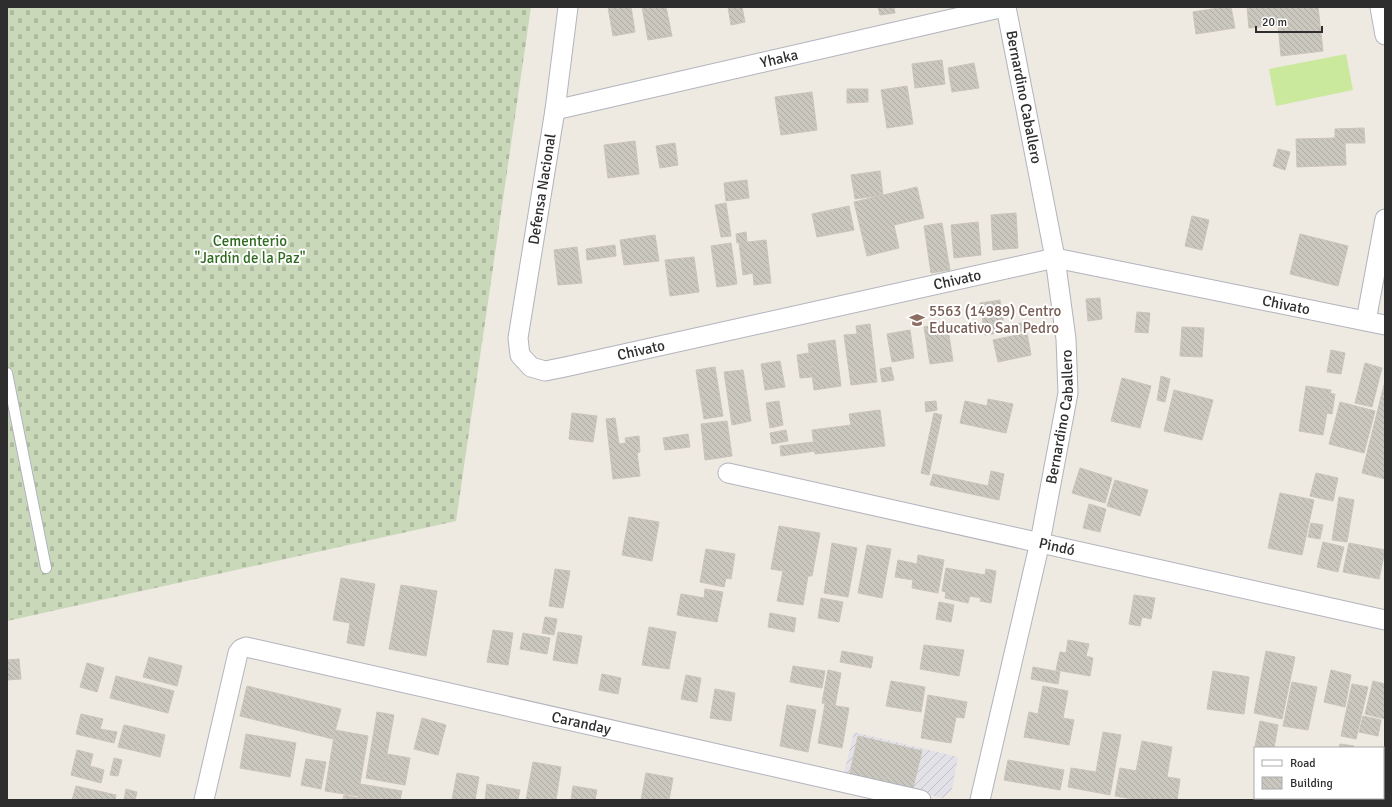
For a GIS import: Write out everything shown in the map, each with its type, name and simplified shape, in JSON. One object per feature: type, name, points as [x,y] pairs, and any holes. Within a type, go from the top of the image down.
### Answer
[{"type":"street","name":"Defensa Nacional","points":[[531,367],[520,355],[518,338],[555,110],[568,7]]},
{"type":"street","name":"Yhaka","points":[[555,110],[1005,7]]},
{"type":"street","name":"Bernardino Caballero","points":[[980,800],[1040,542],[1068,394],[1066,339],[1055,258],[1005,7]]},
{"type":"street","points":[[1380,7],[1385,35]]},
{"type":"street","points":[[1366,321],[1385,219]]},
{"type":"street","name":"Chivato","points":[[531,367],[545,371],[565,367],[1055,258],[1385,325]]},
{"type":"street","name":"Pindó","points":[[728,473],[1385,620]]},
{"type":"street","name":"Caranday","points":[[204,800],[238,652],[241,649],[246,648],[921,800]]},
{"type":"lane","points":[[7,373],[46,568]]},
{"type":"shaded area","points":[[854,732],[958,757],[952,789],[943,798],[843,777]]},
{"type":"green space","name":"Cementerio \"Jardín de la Paz\"","points":[[7,7],[531,7],[456,521],[7,621]]},
{"type":"green space","points":[[1346,54],[1353,90],[1276,106],[1269,69]]},
{"type":"building","points":[[608,7],[631,7],[635,32],[613,36]]},
{"type":"building","points":[[642,7],[666,7],[672,36],[648,40]]},
{"type":"building","points":[[728,7],[742,7],[745,22],[731,25]]},
{"type":"building","points":[[878,7],[894,7],[895,13],[880,15]]},
{"type":"building","points":[[1231,7],[1235,28],[1196,34],[1193,12]]},
{"type":"building","points":[[1247,7],[1318,7],[1323,51],[1281,56],[1278,25],[1249,28]]},
{"type":"building","points":[[942,60],[945,84],[915,88],[912,64]]},
{"type":"building","points":[[974,63],[979,88],[952,92],[948,68]]},
{"type":"building","points":[[907,86],[913,124],[887,128],[881,90]]},
{"type":"building","points":[[847,89],[868,89],[868,102],[847,103]]},
{"type":"building","points":[[812,92],[817,130],[781,135],[775,97]]},
{"type":"building","points":[[1364,128],[1365,143],[1345,143],[1346,165],[1297,167],[1296,139],[1335,138],[1335,129]]},
{"type":"building","points":[[635,141],[639,174],[608,178],[604,145]]},
{"type":"building","points":[[675,143],[678,165],[660,168],[656,146]]},
{"type":"building","points":[[1278,149],[1290,152],[1285,170],[1273,166]]},
{"type":"building","points":[[880,171],[883,195],[855,199],[851,175]]},
{"type":"building","points":[[747,180],[749,198],[726,201],[724,183]]},
{"type":"building","points":[[917,187],[924,218],[894,225],[899,248],[867,256],[854,202]]},
{"type":"building","points":[[726,203],[731,236],[721,237],[715,205]]},
{"type":"building","points":[[849,206],[854,230],[817,237],[812,214]]},
{"type":"building","points":[[1016,213],[1018,248],[993,250],[991,215]]},
{"type":"building","points":[[1192,216],[1209,220],[1202,250],[1185,246]]},
{"type":"building","points":[[978,222],[981,255],[954,258],[951,225]]},
{"type":"building","points":[[942,223],[950,270],[931,273],[924,226]]},
{"type":"building","points":[[746,232],[747,242],[737,243],[736,234]]},
{"type":"building","points":[[1300,234],[1348,246],[1338,286],[1290,274]]},
{"type":"building","points":[[655,235],[659,261],[624,265],[620,240]]},
{"type":"building","points":[[766,240],[771,283],[754,285],[753,273],[743,275],[739,243]]},
{"type":"building","points":[[731,243],[737,284],[717,287],[711,246]]},
{"type":"building","points":[[615,245],[616,256],[587,260],[586,249]]},
{"type":"building","points":[[577,247],[582,283],[558,285],[554,250]]},
{"type":"building","points":[[694,257],[699,292],[670,296],[665,260]]},
{"type":"building","points":[[1100,298],[1102,319],[1088,321],[1086,299]]},
{"type":"building","points":[[1000,300],[1005,332],[985,335],[980,303]]},
{"type":"building","points":[[1137,312],[1150,313],[1148,333],[1135,332]]},
{"type":"building","points":[[1026,322],[1028,330],[1007,334],[1006,326]]},
{"type":"building","points":[[947,323],[953,361],[930,364],[924,327]]},
{"type":"building","points":[[870,324],[877,382],[851,385],[844,335],[857,334],[856,326]]},
{"type":"building","points":[[1182,327],[1204,328],[1202,357],[1180,356]]},
{"type":"building","points":[[910,330],[914,358],[892,362],[887,334]]},
{"type":"building","points":[[1027,333],[1031,355],[998,362],[993,340]]},
{"type":"building","points":[[835,340],[841,386],[814,390],[808,344]]},
{"type":"building","points":[[1331,350],[1345,353],[1341,374],[1327,372]]},
{"type":"building","points":[[809,353],[812,377],[800,378],[797,355]]},
{"type":"building","points":[[780,361],[785,387],[765,390],[761,364]]},
{"type":"building","points":[[1365,363],[1382,368],[1372,407],[1355,403]]},
{"type":"building","points":[[715,367],[723,416],[704,419],[696,370]]},
{"type":"building","points":[[891,367],[894,380],[882,382],[880,369]]},
{"type":"building","points":[[743,370],[751,421],[732,425],[724,372]]},
{"type":"building","points":[[1161,376],[1170,379],[1165,402],[1157,400]]},
{"type":"building","points":[[1122,378],[1151,386],[1140,428],[1111,421]]},
{"type":"building","points":[[1385,381],[1385,479],[1362,473]]},
{"type":"building","points":[[1306,386],[1331,390],[1323,435],[1299,431]]},
{"type":"building","points":[[1174,390],[1213,400],[1202,440],[1164,431]]},
{"type":"building","points":[[1324,393],[1335,394],[1332,414],[1321,412]]},
{"type":"building","points":[[988,399],[1013,404],[1006,433],[960,423],[965,401],[987,406]]},
{"type":"building","points":[[779,401],[783,425],[770,428],[766,403]]},
{"type":"building","points":[[936,401],[937,410],[926,412],[925,402]]},
{"type":"building","points":[[1340,402],[1375,411],[1364,453],[1329,444]]},
{"type":"building","points":[[880,410],[885,446],[815,454],[812,430],[851,425],[849,414]]},
{"type":"building","points":[[572,413],[597,416],[593,442],[569,439]]},
{"type":"building","points":[[934,413],[942,415],[929,475],[921,473]]},
{"type":"building","points":[[615,418],[619,444],[626,443],[625,438],[639,436],[640,452],[637,453],[640,476],[613,479],[606,419]]},
{"type":"building","points":[[727,421],[732,456],[705,460],[701,424]]},
{"type":"building","points":[[786,430],[788,441],[772,444],[770,433]]},
{"type":"building","points":[[688,434],[690,447],[665,450],[663,438]]},
{"type":"building","points":[[813,442],[815,451],[781,456],[780,446]]},
{"type":"building","points":[[1080,468],[1112,478],[1105,503],[1072,493]]},
{"type":"building","points":[[991,471],[1004,474],[999,500],[930,485],[933,474],[988,486]]},
{"type":"building","points":[[1316,473],[1338,478],[1333,501],[1310,496]]},
{"type":"building","points":[[1115,480],[1148,490],[1140,516],[1107,506]]},
{"type":"building","points":[[1280,493],[1314,500],[1302,555],[1268,548]]},
{"type":"building","points":[[1339,497],[1354,500],[1347,542],[1332,540]]},
{"type":"building","points":[[1089,504],[1106,509],[1100,532],[1083,528]]},
{"type":"building","points":[[629,517],[659,522],[652,561],[622,555]]},
{"type":"building","points":[[1311,523],[1323,525],[1320,539],[1308,537]]},
{"type":"building","points":[[779,526],[820,533],[812,576],[808,576],[803,605],[777,601],[783,571],[771,569]]},
{"type":"building","points":[[1323,542],[1344,547],[1338,572],[1317,567]]},
{"type":"building","points":[[832,543],[857,548],[848,597],[824,593]]},
{"type":"building","points":[[1349,543],[1385,550],[1379,579],[1343,572]]},
{"type":"building","points":[[867,545],[891,549],[882,598],[858,593]]},
{"type":"building","points":[[706,549],[735,554],[731,579],[726,578],[724,587],[700,582]]},
{"type":"building","points":[[918,555],[944,560],[938,593],[912,588],[913,580],[895,577],[898,560],[917,564]]},
{"type":"building","points":[[946,568],[985,575],[986,569],[996,571],[991,603],[980,601],[981,598],[970,596],[968,603],[945,598],[946,592],[942,591]]},
{"type":"building","points":[[555,569],[570,571],[563,608],[549,606]]},
{"type":"building","points":[[341,578],[375,584],[364,646],[347,643],[350,623],[333,620]]},
{"type":"building","points":[[401,585],[437,591],[426,656],[389,649]]},
{"type":"building","points":[[705,589],[723,592],[717,622],[677,615],[681,594],[704,598]]},
{"type":"building","points":[[1134,595],[1155,598],[1151,619],[1142,617],[1140,626],[1129,624]]},
{"type":"building","points":[[821,598],[843,602],[839,622],[818,618]]},
{"type":"building","points":[[939,602],[954,605],[951,622],[936,619]]},
{"type":"building","points":[[770,613],[796,618],[794,632],[768,627]]},
{"type":"building","points":[[545,617],[557,619],[554,635],[542,633]]},
{"type":"building","points":[[649,627],[676,632],[669,669],[642,665]]},
{"type":"building","points":[[493,630],[513,633],[508,665],[487,662]]},
{"type":"building","points":[[558,632],[582,636],[577,664],[553,660]]},
{"type":"building","points":[[523,633],[550,638],[547,654],[520,649]]},
{"type":"building","points":[[1068,640],[1089,644],[1086,656],[1093,658],[1090,676],[1056,670],[1060,652],[1066,653]]},
{"type":"building","points":[[924,645],[964,650],[959,676],[920,669]]},
{"type":"building","points":[[842,651],[873,657],[871,668],[840,662]]},
{"type":"building","points":[[1266,651],[1295,657],[1282,719],[1254,713]]},
{"type":"building","points":[[149,657],[182,666],[177,686],[143,677]]},
{"type":"building","points":[[19,659],[21,679],[7,680],[7,660]]},
{"type":"building","points":[[87,663],[104,668],[97,692],[80,687]]},
{"type":"building","points":[[793,666],[825,671],[822,688],[790,682]]},
{"type":"building","points":[[1033,667],[1060,672],[1058,684],[1031,679]]},
{"type":"building","points":[[828,670],[841,673],[835,706],[822,703]]},
{"type":"building","points":[[1331,670],[1351,675],[1345,707],[1324,702]]},
{"type":"building","points":[[1213,671],[1249,677],[1244,714],[1207,709]]},
{"type":"building","points":[[602,674],[621,678],[618,694],[599,690]]},
{"type":"building","points":[[686,675],[701,678],[697,702],[681,699]]},
{"type":"building","points":[[116,676],[174,691],[168,713],[110,698]]},
{"type":"building","points":[[891,681],[925,687],[921,712],[886,706]]},
{"type":"building","points":[[1373,681],[1385,684],[1385,719],[1365,714]]},
{"type":"building","points":[[1292,682],[1317,687],[1308,730],[1283,726]]},
{"type":"building","points":[[1352,684],[1368,687],[1356,739],[1341,736]]},
{"type":"building","points":[[247,686],[341,709],[333,739],[240,716]]},
{"type":"building","points":[[1043,686],[1068,691],[1063,718],[1074,720],[1069,745],[1024,737],[1029,712],[1038,714]]},
{"type":"building","points":[[715,689],[735,693],[731,721],[710,718]]},
{"type":"building","points":[[928,695],[967,702],[964,718],[956,717],[951,743],[921,738]]},
{"type":"building","points":[[825,704],[849,708],[842,748],[818,743]]},
{"type":"building","points":[[787,705],[816,710],[808,752],[780,746]]},
{"type":"building","points":[[377,712],[394,715],[382,781],[366,778]]},
{"type":"building","points":[[81,714],[103,719],[100,729],[117,732],[114,743],[76,734]]},
{"type":"building","points":[[1363,716],[1381,720],[1378,736],[1359,732]]},
{"type":"building","points":[[422,718],[446,725],[438,755],[414,749]]},
{"type":"building","points":[[1260,721],[1278,725],[1274,747],[1255,746]]},
{"type":"building","points":[[124,725],[141,729],[136,751],[118,747]]},
{"type":"building","points":[[141,729],[165,735],[160,757],[136,751]]},
{"type":"building","points":[[335,730],[368,736],[358,796],[325,791]]},
{"type":"building","points":[[1103,732],[1121,735],[1110,795],[1068,787],[1071,768],[1096,772]]},
{"type":"building","points":[[246,734],[296,743],[290,777],[240,768]]},
{"type":"building","points":[[858,736],[922,751],[912,792],[849,777]]},
{"type":"building","points":[[1142,741],[1172,747],[1167,777],[1180,779],[1177,800],[1139,800],[1115,796],[1120,768],[1136,771]]},
{"type":"building","points":[[1340,744],[1354,746],[1354,747],[1339,747]]},
{"type":"building","points":[[77,750],[93,754],[90,766],[104,770],[101,783],[71,775]]},
{"type":"building","points":[[1384,750],[1385,750],[1384,778]]},
{"type":"building","points":[[387,754],[410,758],[405,785],[382,781]]},
{"type":"building","points":[[114,758],[122,760],[118,776],[110,775]]},
{"type":"building","points":[[306,759],[326,762],[321,789],[301,785]]},
{"type":"building","points":[[1008,760],[1064,770],[1060,790],[1004,780]]},
{"type":"building","points":[[533,762],[561,767],[556,800],[526,800]]},
{"type":"building","points":[[457,773],[479,777],[475,800],[452,800]]},
{"type":"building","points":[[646,773],[673,778],[669,800],[641,800]]},
{"type":"building","points":[[360,784],[402,791],[400,800],[370,800],[358,798]]},
{"type":"building","points":[[487,784],[520,790],[518,800],[485,800]]},
{"type":"building","points":[[76,786],[116,795],[115,800],[72,800]]},
{"type":"building","points":[[573,786],[597,790],[595,800],[571,800]]},
{"type":"building","points":[[126,789],[137,792],[135,800],[124,800]]},
{"type":"building","points":[[344,795],[358,798],[357,800],[343,800]]},
{"type":"building","points":[[1309,799],[1342,799],[1342,800]]},
{"type":"place","name":"5563 (14989) Centro Educativo San Pedro","points":[[917,320]]}]
